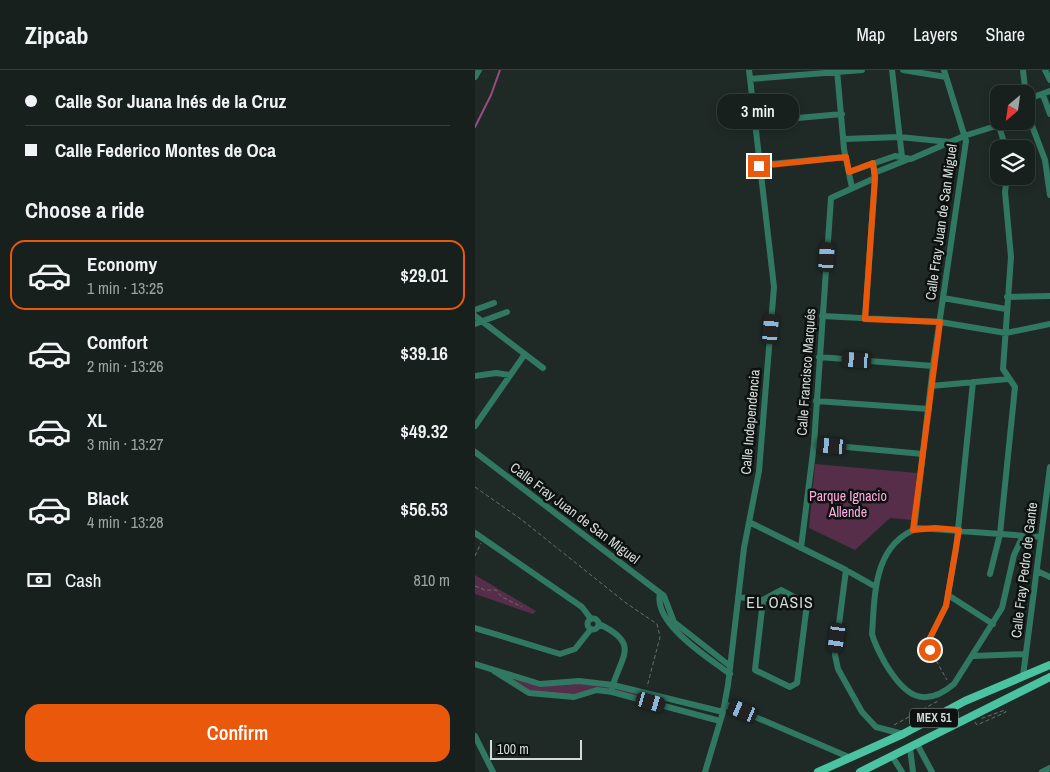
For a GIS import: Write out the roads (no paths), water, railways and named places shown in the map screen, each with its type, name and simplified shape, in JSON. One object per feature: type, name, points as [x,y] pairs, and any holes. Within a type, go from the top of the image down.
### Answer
[{"type":"main road","name":"MEX 51","points":[[818,772],[829,770],[965,701],[1050,665]]},
{"type":"main road","name":"MEX 51","points":[[860,772],[1050,677]]},
{"type":"street","points":[[475,77],[479,70]]},
{"type":"street","name":"Calle Independencia","points":[[705,772],[725,704],[738,596],[749,522],[759,472],[773,287],[749,70]]},
{"type":"street","points":[[750,79],[862,70]]},
{"type":"street","points":[[892,70],[902,157]]},
{"type":"street","points":[[903,70],[945,73]]},
{"type":"street","points":[[1023,70],[1026,85]]},
{"type":"street","points":[[1045,70],[1050,80]]},
{"type":"street","points":[[837,71],[846,157],[852,188],[911,159],[965,136],[990,129]]},
{"type":"street","name":"Calle Fray Juan de San Miguel","points":[[913,530],[933,366],[966,140],[945,73]]},
{"type":"street","points":[[1035,97],[1050,91]]},
{"type":"street","points":[[1043,95],[1050,114]]},
{"type":"street","points":[[754,122],[842,114]]},
{"type":"street","points":[[1033,130],[1047,162],[1050,194]]},
{"type":"street","points":[[844,139],[899,137],[951,142]]},
{"type":"street","points":[[849,172],[895,156],[911,159]]},
{"type":"street","points":[[759,166],[846,157]]},
{"type":"street","points":[[865,319],[875,176],[873,163]]},
{"type":"street","points":[[990,574],[1000,534],[1015,387],[1003,369],[1011,257],[1006,185]]},
{"type":"street","name":"Calle Francisco Marqués","points":[[801,548],[814,444],[831,198],[852,188]]},
{"type":"street","points":[[1007,297],[1050,296]]},
{"type":"street","points":[[943,298],[1006,309]]},
{"type":"street","points":[[475,310],[494,303]]},
{"type":"street","points":[[479,323],[507,312]]},
{"type":"street","points":[[475,316],[479,323],[543,368]]},
{"type":"street","points":[[822,316],[940,322],[1005,333],[1050,324]]},
{"type":"street","points":[[475,426],[525,354]]},
{"type":"street","points":[[819,358],[933,366]]},
{"type":"street","points":[[475,376],[496,373],[510,375]]},
{"type":"street","points":[[931,386],[1008,379]]},
{"type":"street","points":[[930,650],[929,640],[942,617],[948,594],[959,530],[973,382]]},
{"type":"street","points":[[816,401],[929,410]]},
{"type":"street","points":[[814,444],[923,454]]},
{"type":"street","name":"Calle Fray Juan de San Miguel","points":[[475,452],[660,593],[659,598],[672,624],[729,674]]},
{"type":"street","name":"Calle Fray Pedro de Gante","points":[[1023,676],[1050,467]]},
{"type":"street","points":[[749,522],[847,570],[876,587]]},
{"type":"street","points":[[1023,536],[1014,555],[1002,608],[973,656],[948,689],[931,696],[918,696],[906,692],[897,683],[874,643],[872,634],[878,572],[887,552],[905,533],[913,530],[935,528],[1041,537]]},
{"type":"street","points":[[475,533],[582,607],[591,619],[596,620],[625,644],[626,652],[612,689]]},
{"type":"street","points":[[847,570],[835,655],[838,669],[862,712],[875,728],[903,734]]},
{"type":"street","points":[[1037,571],[1050,577]]},
{"type":"street","points":[[738,596],[763,600],[781,590],[807,604],[797,683],[790,687],[755,670],[763,600]]},
{"type":"street","points":[[948,594],[993,624]]},
{"type":"street","points":[[591,619],[587,624],[591,630]]},
{"type":"street","points":[[475,628],[560,654],[575,649],[591,630],[595,630],[599,624]]},
{"type":"street","name":"Calle Fray Juan de San Miguel","points":[[672,624],[731,666]]},
{"type":"street","points":[[973,656],[1026,654]]},
{"type":"street","points":[[475,664],[493,671],[529,693],[574,697],[597,690],[612,689],[645,693],[652,698],[720,721]]},
{"type":"street","points":[[493,671],[509,673],[539,684],[579,681],[723,712]]},
{"type":"street","points":[[725,704],[851,758]]},
{"type":"street","points":[[475,736],[493,772]]},
{"type":"street","points":[[917,744],[932,772]]},
{"type":"street","points":[[909,748],[913,772]]},
{"type":"street","points":[[892,756],[902,772]]},
{"type":"street","points":[[1042,772],[1050,768]]},
{"type":"waterway","points":[[475,127],[491,95],[500,70]]},
{"type":"district","name":"EL OASIS","points":[[780,602]]},
{"type":"park label","name":"Parque Ignacio Allende","points":[[848,504]]}]
